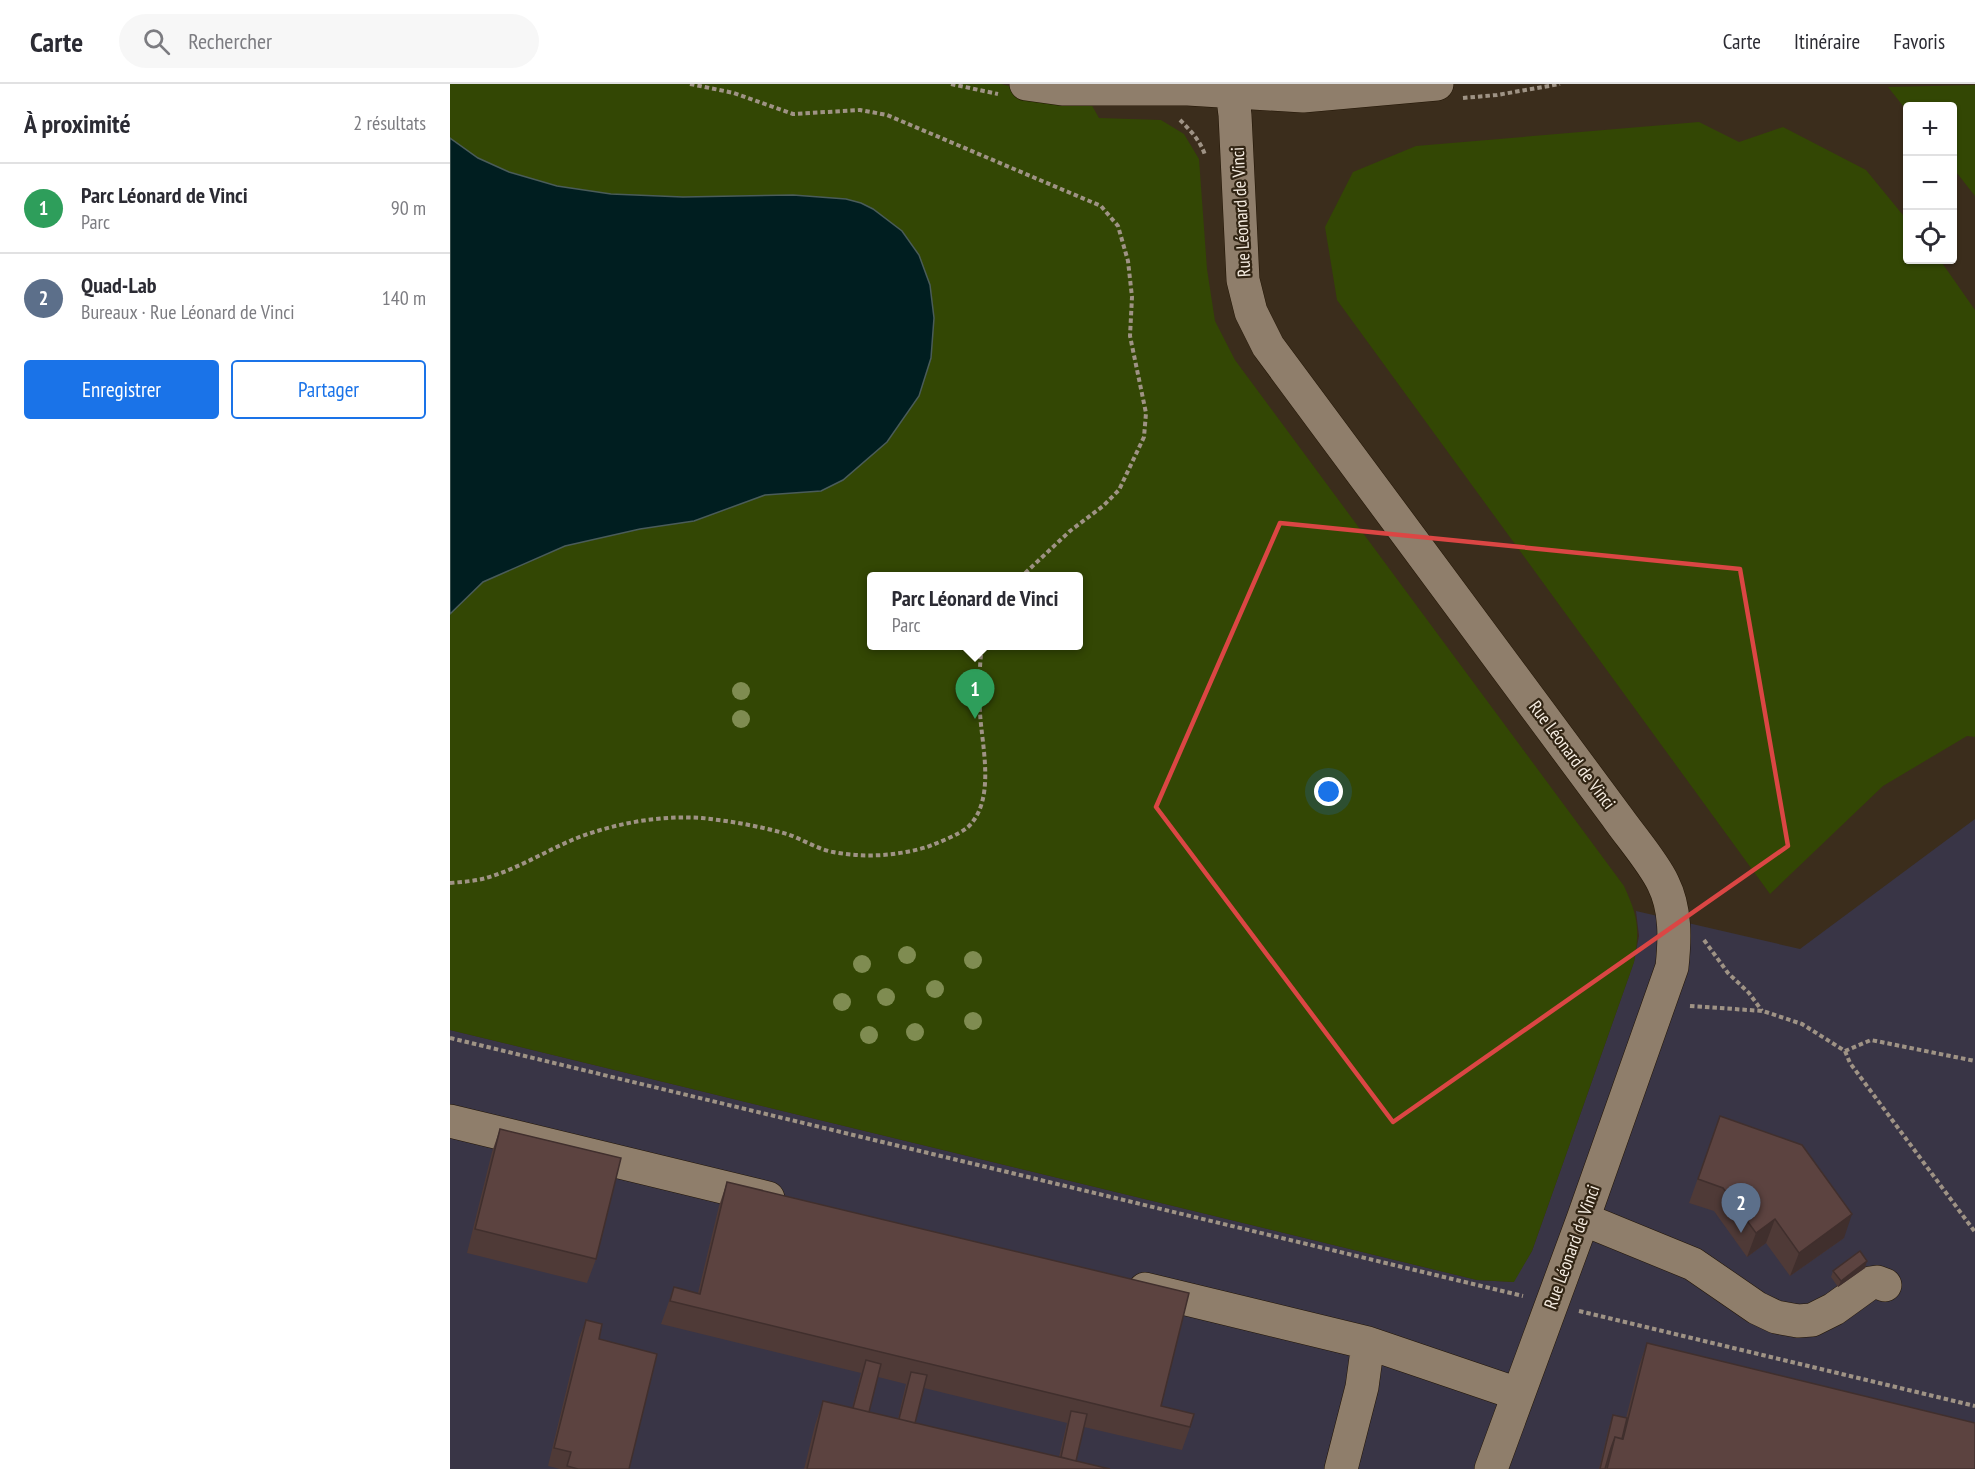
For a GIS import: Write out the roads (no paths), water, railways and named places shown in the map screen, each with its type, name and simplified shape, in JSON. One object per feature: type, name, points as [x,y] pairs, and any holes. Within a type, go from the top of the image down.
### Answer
[{"type":"street","points":[[1026,84],[1062,89],[1232,88],[1303,96],[1437,84]]},
{"type":"street","name":"Rue Léonard de Vinci","points":[[1232,88],[1243,280],[1251,312],[1268,346],[1617,817],[1663,883],[1670,903],[1674,945],[1671,967],[1556,1303],[1518,1394],[1491,1469]]},
{"type":"street","points":[[450,1121],[799,1205]]},
{"type":"street","points":[[1583,1219],[1693,1264],[1757,1308],[1776,1317],[1798,1321],[1812,1320],[1834,1309],[1870,1283],[1877,1282],[1885,1285]]},
{"type":"street","points":[[1112,1281],[1368,1343],[1518,1394]]},
{"type":"street","points":[[1341,1469],[1362,1387],[1368,1343]]},
{"type":"water","points":[[450,138],[478,158],[509,172],[557,186],[611,194],[683,197],[793,195],[846,199],[873,209],[902,231],[919,255],[930,285],[934,318],[931,358],[919,396],[887,442],[843,480],[821,491],[765,495],[694,521],[640,529],[565,546],[483,582],[450,614]]},
{"type":"place","name":"Parc Léonard de Vinci","points":[[975,719]]},
{"type":"place","name":"Quad-Lab","points":[[1741,1233]]}]
